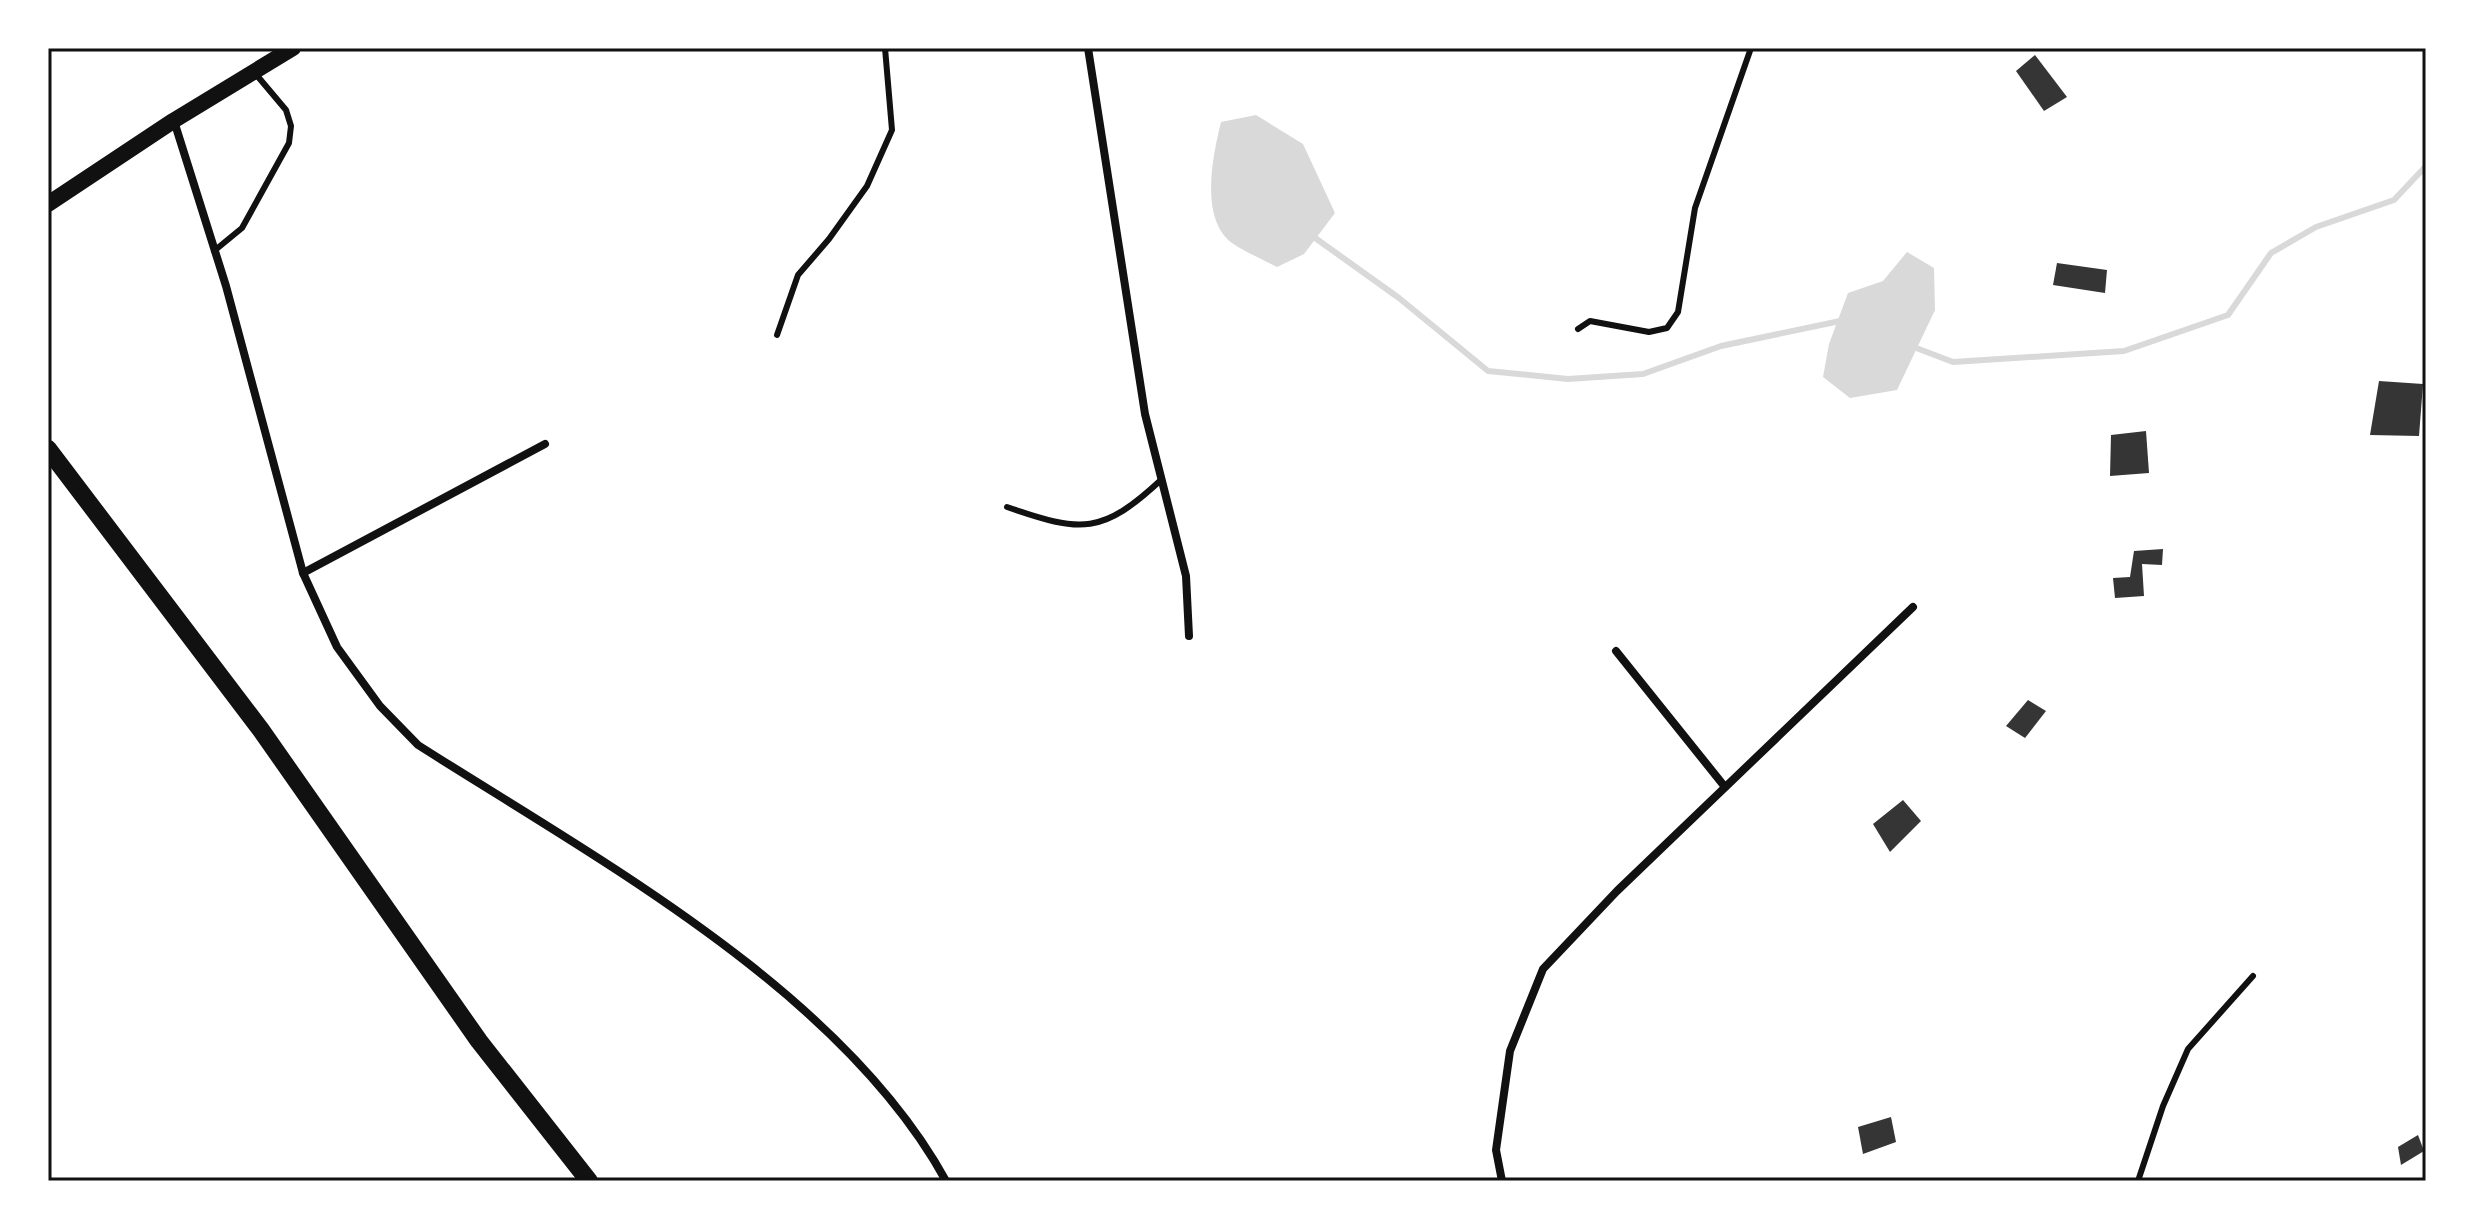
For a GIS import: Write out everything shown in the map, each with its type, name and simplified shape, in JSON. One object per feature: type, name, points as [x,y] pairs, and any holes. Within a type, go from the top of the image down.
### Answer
[{"type":"main road","points":[[48,204],[173,121],[293,48]]},
{"type":"main road","points":[[48,449],[261,730],[479,1041],[589,1181]]},
{"type":"street","points":[[1088,48],[1145,414],[1186,576],[1189,636]]},
{"type":"street","points":[[173,121],[214,251],[303,573],[337,647],[380,706],[418,745],[745,957],[852,1058],[925,1142],[946,1181]]},
{"type":"street","points":[[303,573],[545,444]]},
{"type":"street","points":[[1502,1181],[1496,1150],[1510,1051],[1543,969],[1617,891],[1913,607]]},
{"type":"street","points":[[1616,651],[1725,787]]},
{"type":"lane","points":[[777,335],[798,275],[829,239],[867,186],[892,130],[885,48]]},
{"type":"lane","points":[[1578,329],[1590,321],[1649,332],[1667,328],[1678,312],[1695,208],[1751,48]]},
{"type":"lane","points":[[214,251],[242,228],[289,143],[291,126],[286,110],[252,71]]},
{"type":"lane","points":[[1007,507],[1081,527],[1111,519],[1162,479]]},
{"type":"lane","points":[[2138,1181],[2188,1049],[2253,976]]},
{"type":"shaded area","points":[[1256,115],[1303,144],[1335,213],[1304,254],[1277,267],[1232,243],[1215,218],[1212,202],[1212,168],[1221,122]]},
{"type":"shaded area","points":[[1907,252],[1934,268],[1935,310],[1897,390],[1850,398],[1823,377],[1829,344],[1848,293],[1883,281]]},
{"type":"building","points":[[2035,55],[2067,97],[2044,111],[2016,71]]},
{"type":"building","points":[[2057,263],[2107,270],[2105,293],[2053,285]]},
{"type":"building","points":[[2379,381],[2423,384],[2419,436],[2370,435]]},
{"type":"building","points":[[2146,431],[2149,473],[2110,476],[2111,435]]},
{"type":"building","points":[[2163,549],[2162,565],[2142,564],[2144,596],[2115,598],[2113,578],[2130,577],[2134,551]]},
{"type":"building","points":[[2028,700],[2046,711],[2025,738],[2006,726]]},
{"type":"building","points":[[1903,800],[1921,821],[1890,852],[1873,824]]},
{"type":"building","points":[[1891,1117],[1896,1142],[1863,1154],[1858,1127]]},
{"type":"building","points":[[2418,1135],[2424,1151],[2401,1165],[2398,1147]]},
{"type":"waterway","points":[[1911,346],[1953,362],[2124,351],[2228,315],[2271,253],[2316,227],[2394,200],[2426,166]]},
{"type":"waterway","points":[[1311,235],[1399,298],[1488,371],[1568,379],[1643,374],[1721,346],[1845,320]]}]
